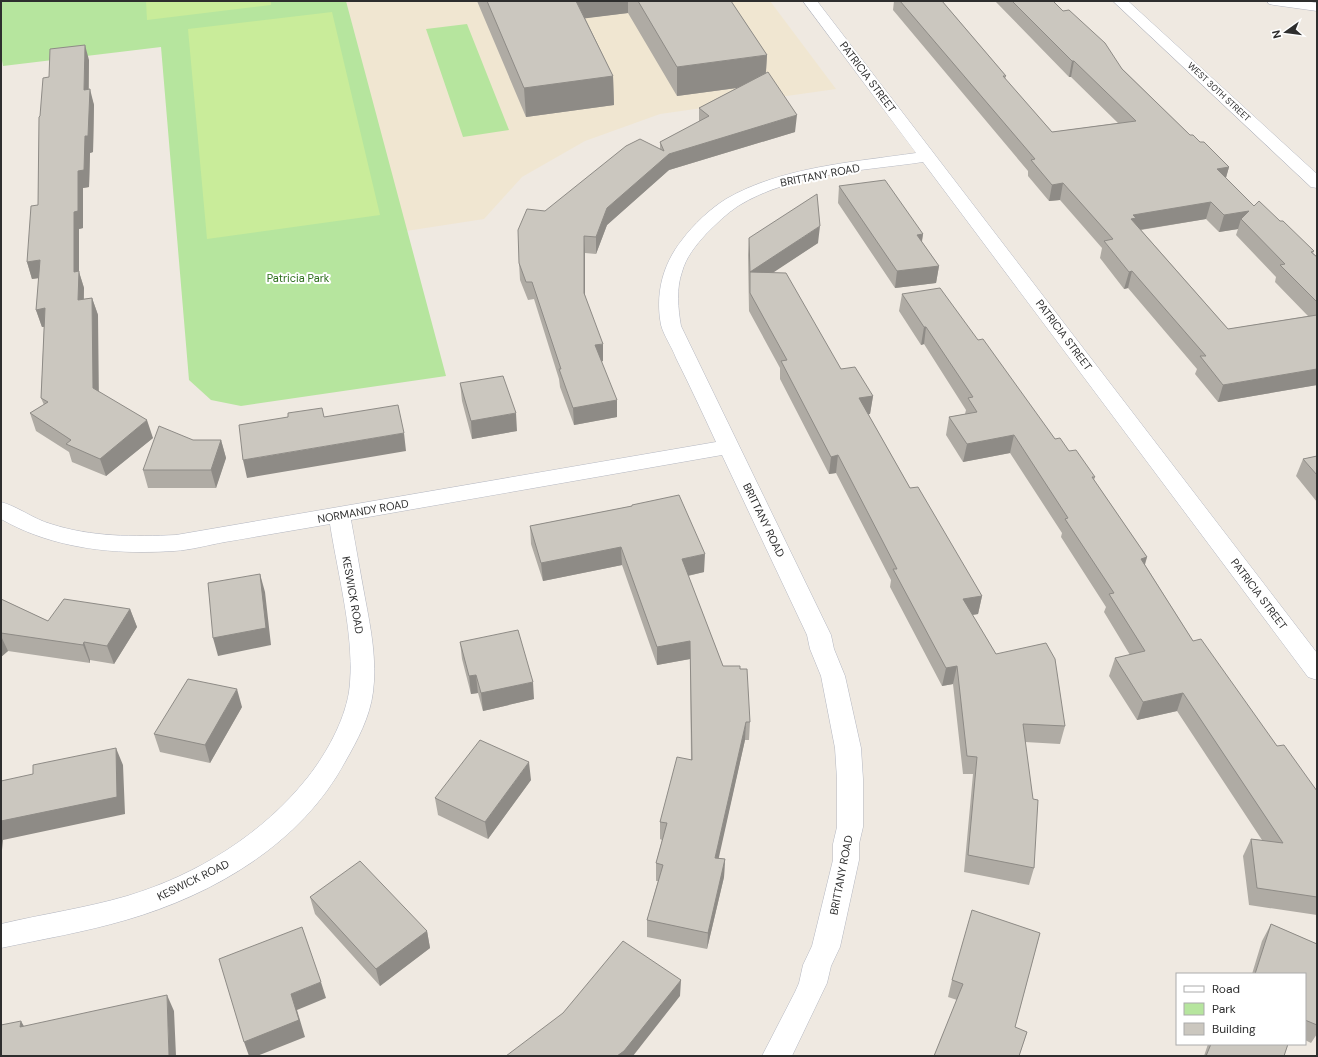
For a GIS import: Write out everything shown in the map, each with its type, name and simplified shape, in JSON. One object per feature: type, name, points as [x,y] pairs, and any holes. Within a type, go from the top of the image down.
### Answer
[{"type":"street","name":"PATRICIA STREET","points":[[810,1],[1317,670]]},
{"type":"street","name":"WEST 30TH STREET","points":[[1120,1],[1317,183]]},
{"type":"street","points":[[1274,1],[1317,7]]},
{"type":"street","name":"BRITTANY ROAD","points":[[777,1056],[805,1001],[813,982],[817,966],[826,947],[846,860],[846,844],[850,827],[850,779],[848,748],[833,676],[822,649],[819,636],[671,326],[668,301],[673,269],[680,253],[698,232],[732,203],[761,188],[810,175],[928,156]]},
{"type":"street","name":"NORMANDY ROAD","points":[[1,509],[34,526],[60,535],[92,541],[131,544],[176,543],[729,447]]},
{"type":"street","name":"KESWICK ROAD","points":[[1,936],[103,914],[145,902],[186,885],[227,865],[292,815],[327,773],[351,729],[360,699],[363,671],[361,658],[362,644],[339,515]]},
{"type":"shaded area","points":[[346,1],[770,1],[836,89],[660,114],[585,141],[522,177],[484,219],[406,231]]},
{"type":"green space","name":"Patricia Park","points":[[1,1],[346,1],[446,376],[241,406],[211,400],[189,380],[161,47],[3,66],[1,55]]},
{"type":"green space","points":[[146,1],[271,1],[271,5],[147,20]]},
{"type":"green space","points":[[332,12],[380,215],[207,239],[188,29]]},
{"type":"green space","points":[[467,24],[509,130],[463,137],[426,29]]},
{"type":"building","points":[[487,1],[576,1],[613,76],[524,88]]},
{"type":"building","points":[[638,1],[731,1],[767,55],[677,67]]},
{"type":"building","points":[[900,1],[942,1],[1006,76],[1003,76],[1052,132],[1136,121],[1074,61],[1072,61],[1012,1],[1053,1],[1063,11],[1069,10],[1105,43],[1122,69],[1190,135],[1193,135],[1200,142],[1204,142],[1229,167],[1217,169],[1254,206],[1259,201],[1280,221],[1283,221],[1314,251],[1311,252],[1317,257],[1317,302],[1280,265],[1285,264],[1241,219],[1249,211],[1224,215],[1211,202],[1133,215],[1136,218],[1131,219],[1228,329],[1317,315],[1317,369],[1223,385],[1200,356],[1206,356],[1132,271],[1129,272],[1104,241],[1113,239],[1063,183],[1052,185],[1031,160],[1035,159]]},
{"type":"building","points":[[85,45],[84,90],[90,89],[88,136],[85,136],[84,170],[78,171],[78,211],[74,212],[74,272],[79,271],[78,300],[92,298],[93,388],[147,420],[100,459],[66,444],[71,440],[30,413],[48,402],[41,398],[45,308],[36,310],[40,260],[27,262],[31,206],[38,205],[39,117],[43,78],[49,77],[50,49]]},
{"type":"building","points":[[768,72],[797,115],[669,154],[607,208],[596,237],[584,236],[584,293],[603,344],[595,345],[617,400],[573,408],[559,369],[561,369],[532,282],[526,282],[519,263],[518,230],[527,209],[545,211],[626,146],[640,139],[664,151],[660,142],[709,116],[699,108]]},
{"type":"building","points":[[885,180],[923,234],[917,235],[939,266],[897,271],[839,186]]},
{"type":"building","points":[[817,194],[820,226],[750,272],[749,238]]},
{"type":"building","points":[[750,272],[786,273],[841,369],[855,367],[873,396],[859,398],[910,488],[918,487],[982,596],[963,599],[996,654],[1046,643],[1055,659],[1065,726],[1023,724],[1033,799],[1038,800],[1034,868],[968,855],[977,757],[967,756],[957,666],[946,668],[893,569],[897,569],[838,455],[831,457],[781,361],[787,360],[750,293]]},
{"type":"building","points":[[940,288],[978,340],[983,339],[1055,439],[1060,438],[1069,451],[1076,450],[1095,477],[1092,477],[1147,557],[1141,559],[1193,641],[1201,639],[1277,746],[1284,745],[1317,791],[1317,897],[1257,888],[1251,839],[1283,843],[1183,693],[1143,702],[1115,658],[1145,651],[1109,594],[1114,593],[1065,519],[1068,518],[1014,435],[967,444],[949,417],[977,412],[968,398],[973,397],[902,294]]},
{"type":"building","points":[[503,376],[516,413],[471,421],[460,383]]},
{"type":"building","points":[[398,405],[404,433],[243,460],[239,425],[288,417],[288,413],[322,408],[324,417]]},
{"type":"building","points":[[159,426],[193,440],[221,440],[211,470],[143,470]]},
{"type":"building","points":[[1317,456],[1317,475],[1303,459]]},
{"type":"building","points":[[679,495],[705,554],[682,559],[723,666],[740,666],[740,669],[747,669],[750,722],[746,722],[715,858],[725,859],[708,933],[647,920],[663,865],[656,863],[667,823],[660,822],[677,757],[692,760],[690,641],[657,647],[621,547],[541,563],[530,526]]},
{"type":"building","points":[[260,574],[266,628],[213,638],[208,583]]},
{"type":"building","points":[[1,599],[48,621],[64,599],[130,609],[107,646],[84,642],[83,645],[1,633]]},
{"type":"building","points":[[518,630],[533,682],[481,693],[476,675],[469,676],[460,642]]},
{"type":"building","points":[[188,679],[237,689],[205,745],[154,734]]},
{"type":"building","points":[[480,740],[529,762],[485,822],[435,798]]},
{"type":"building","points":[[116,748],[117,797],[1,821],[1,781],[33,774],[33,765]]},
{"type":"building","points":[[360,861],[427,931],[376,969],[310,897]]},
{"type":"building","points":[[972,910],[1040,933],[1015,1027],[1027,1032],[1019,1056],[934,1056],[963,984],[952,980]]},
{"type":"building","points":[[1271,924],[1317,944],[1317,1025],[1306,1020],[1306,973],[1255,973]]},
{"type":"building","points":[[302,927],[321,982],[291,994],[299,1020],[244,1042],[219,959]]},
{"type":"building","points":[[623,941],[681,980],[624,1051],[617,1056],[506,1056],[563,1013]]},
{"type":"building","points":[[167,995],[169,1056],[1,1056],[1,1025],[21,1021],[20,1027]]},
{"type":"building","points":[[1211,1045],[1288,1045],[1284,1056],[1206,1056]]}]
